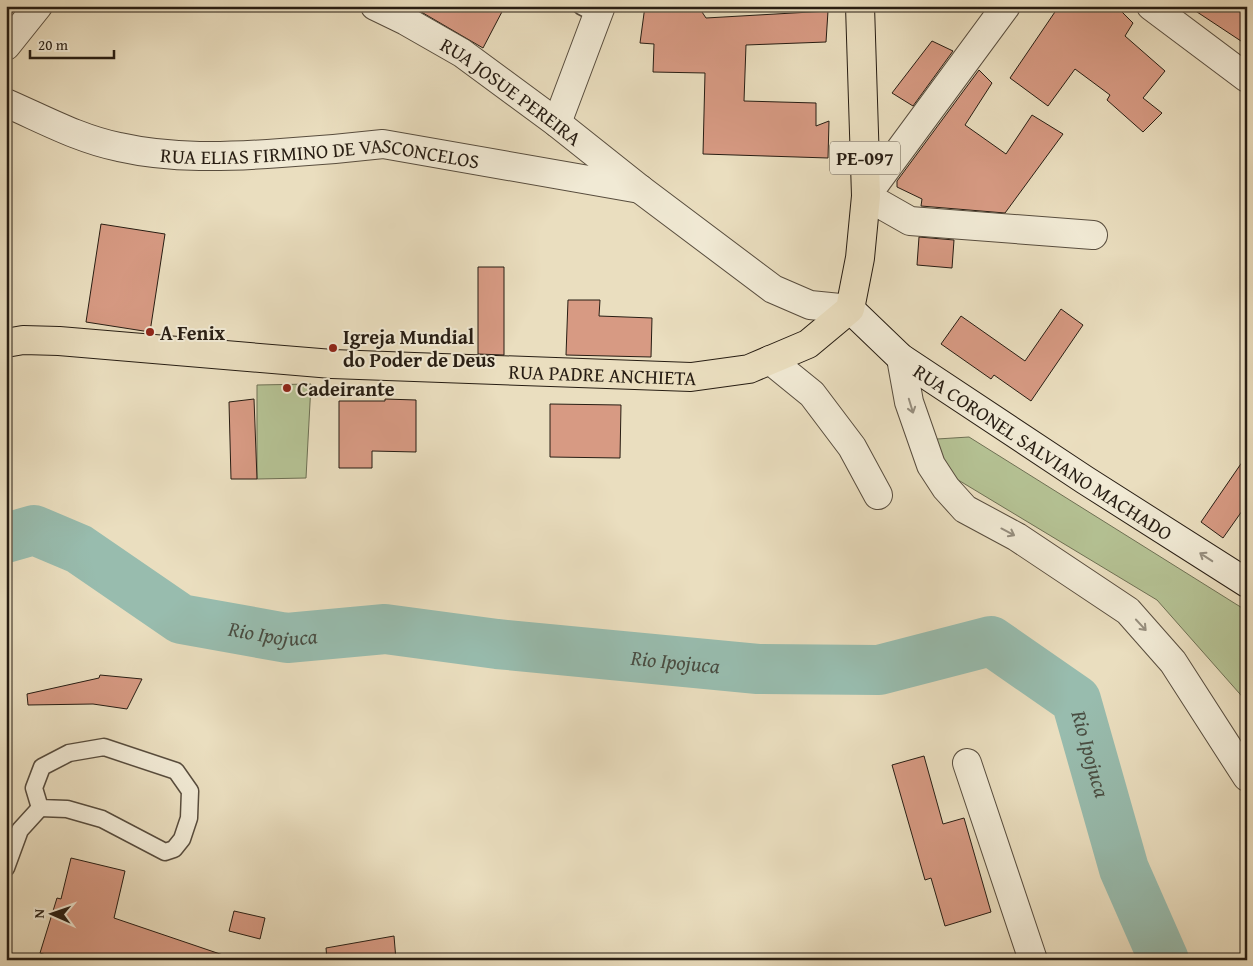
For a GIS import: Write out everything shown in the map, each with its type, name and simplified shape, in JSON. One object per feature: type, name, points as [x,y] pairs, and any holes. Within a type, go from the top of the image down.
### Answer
[{"type":"main road","name":"PE-097","points":[[850,308],[860,258],[866,196],[860,6]]},
{"type":"main road","name":"RUA PADRE ANCHIETA","points":[[6,343],[23,340],[59,341],[332,364],[691,377],[749,370],[808,344],[850,308]]},
{"type":"street","points":[[6,46],[38,6]]},
{"type":"street","name":"RUA JOSUE PEREIRA","points":[[375,6],[406,21],[462,53],[557,123],[773,289],[810,305],[850,308]]},
{"type":"street","points":[[1006,6],[866,196],[910,221],[1093,235]]},
{"type":"street","points":[[1150,6],[1247,78]]},
{"type":"street","points":[[557,123],[593,9]]},
{"type":"street","name":"RUA ELIAS FIRMINO DE VASCONCELOS","points":[[6,102],[74,134],[118,147],[168,154],[237,156],[346,149],[383,144],[640,188]]},
{"type":"street","name":"RUA CORONEL SALVIANO MACHADO","points":[[850,308],[901,358],[1085,480],[1247,583]]},
{"type":"street","points":[[901,358],[909,402],[931,465],[946,488],[965,509],[1017,536],[1128,611],[1173,662],[1244,763]]},
{"type":"street","points":[[770,360],[812,394],[852,447],[878,495]]},
{"type":"street","points":[[967,763],[1033,960]]},
{"type":"lane","points":[[6,868],[20,830],[40,808],[67,809],[102,820],[165,852],[174,849],[182,839],[189,818],[190,792],[176,772],[104,747],[69,753],[42,767],[34,788],[40,808]]},
{"type":"green space","points":[[311,384],[306,478],[257,479],[257,385]]},
{"type":"green space","points":[[969,437],[1247,611],[1247,702],[1157,600],[935,466],[926,447],[937,439]]},
{"type":"building","points":[[411,6],[505,6],[483,48]]},
{"type":"building","points":[[645,6],[698,6],[706,18],[828,11],[826,42],[746,45],[744,101],[816,103],[816,126],[829,121],[828,158],[703,154],[705,73],[653,72],[654,44],[640,43]]},
{"type":"building","points":[[1059,6],[1116,6],[1133,23],[1125,36],[1165,71],[1143,98],[1162,113],[1143,132],[1107,100],[1110,95],[1075,69],[1048,106],[1010,78]]},
{"type":"building","points":[[1188,6],[1247,6],[1247,45]]},
{"type":"building","points":[[932,41],[953,51],[913,106],[892,93]]},
{"type":"building","points":[[979,70],[992,83],[965,125],[1006,154],[1032,115],[1063,134],[1005,213],[921,206],[922,199],[897,187],[897,181]]},
{"type":"building","points":[[101,224],[165,234],[150,332],[86,322]]},
{"type":"building","points":[[919,237],[954,240],[952,268],[917,265]]},
{"type":"building","points":[[478,267],[504,267],[504,355],[478,354]]},
{"type":"building","points":[[568,300],[600,300],[599,316],[652,318],[651,357],[566,355]]},
{"type":"building","points":[[1061,309],[1083,325],[1031,401],[994,375],[991,379],[941,344],[961,316],[1025,361]]},
{"type":"building","points":[[254,399],[257,479],[231,479],[229,402]]},
{"type":"building","points":[[385,399],[416,400],[416,452],[372,451],[372,468],[339,468],[339,401],[385,401]]},
{"type":"building","points":[[550,404],[621,405],[620,458],[550,457]]},
{"type":"building","points":[[1247,455],[1247,504],[1223,538],[1201,522]]},
{"type":"building","points":[[100,675],[142,679],[127,709],[93,704],[28,705],[27,694],[99,678]]},
{"type":"building","points":[[924,756],[943,824],[964,818],[991,912],[945,926],[931,878],[925,880],[892,765]]},
{"type":"building","points":[[71,858],[125,871],[114,918],[226,956],[226,960],[60,960],[40,953],[57,898],[61,899]]},
{"type":"building","points":[[234,911],[265,918],[260,939],[229,931]]},
{"type":"building","points":[[394,936],[396,960],[327,960],[326,948]]},
{"type":"waterway","name":"Rio Ipojuca","points":[[6,538],[34,530],[79,549],[181,619],[287,638],[385,629],[497,644],[758,669],[879,670],[991,641],[1076,700],[1124,869],[1164,960]]},
{"type":"place","name":"A Fenix","points":[[150,332]]},
{"type":"place","name":"Igreja Mundial do Poder de Deus","points":[[333,348]]},
{"type":"place","name":"Cadeirante","points":[[287,388]]}]
